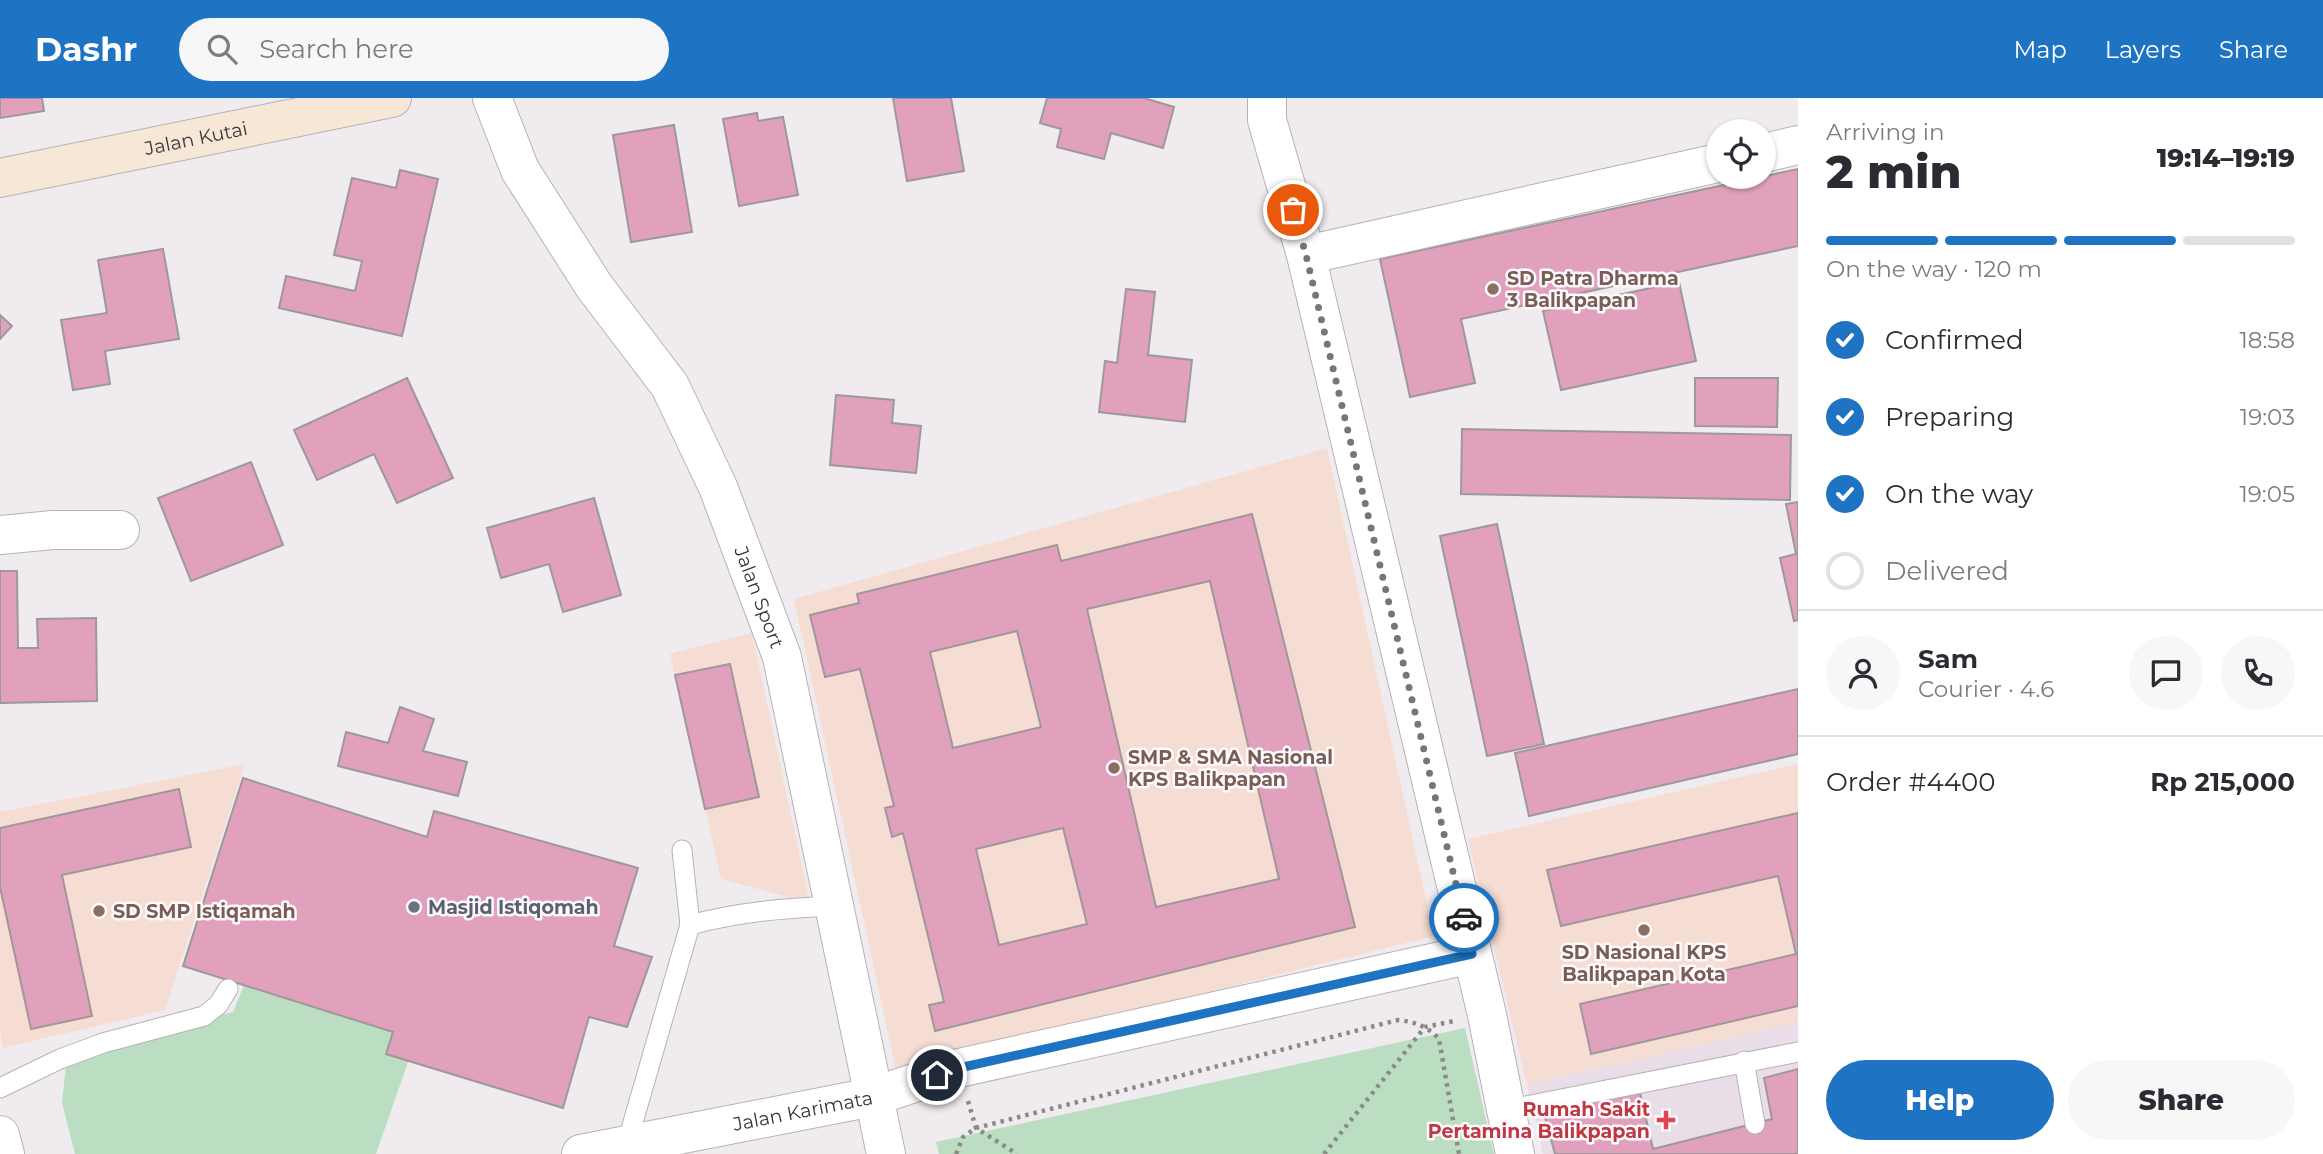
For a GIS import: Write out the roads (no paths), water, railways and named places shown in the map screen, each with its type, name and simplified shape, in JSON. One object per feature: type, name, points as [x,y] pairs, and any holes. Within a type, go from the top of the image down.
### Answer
[{"type":"street","name":"Jalan Kutai","points":[[0,178],[392,98]]},
{"type":"street","name":"Jalan Sport","points":[[492,98],[520,170],[594,286],[670,386],[718,486],[782,657],[886,1154]]},
{"type":"street","points":[[1267,98],[1266,120],[1306,255],[1472,954],[1515,1154]]},
{"type":"street","points":[[1776,150],[1798,145]]},
{"type":"street","points":[[1306,255],[1706,166]]},
{"type":"street","points":[[0,535],[53,530],[120,530]]},
{"type":"street","name":"Jalan Karimata","points":[[581,1154],[873,1097],[959,1068],[1472,954]]},
{"type":"street","points":[[0,1135],[5,1154]]},
{"type":"lane","points":[[627,1143],[690,925],[682,850]]},
{"type":"lane","points":[[690,925],[730,914],[789,907],[834,906]]},
{"type":"lane","points":[[0,1088],[60,1059],[103,1043],[204,1016],[218,1005],[228,989]]},
{"type":"lane","points":[[1506,1110],[1798,1052]]},
{"type":"lane","points":[[1744,1061],[1755,1124]]},
{"type":"place","name":"SD Patra Dharma 3 Balikpapan","points":[[1493,289]]},
{"type":"place","name":"SMP & SMA Nasional KPS Balikpapan","points":[[1114,768]]},
{"type":"place","name":"Masjid Istiqomah","points":[[414,907]]},
{"type":"place","name":"SD SMP Istiqamah","points":[[99,911]]},
{"type":"place","name":"SD Nasional KPS Balikpapan Kota","points":[[1644,930]]},
{"type":"place","name":"Rumah Sakit Pertamina Balikpapan","points":[[1666,1120]]}]
